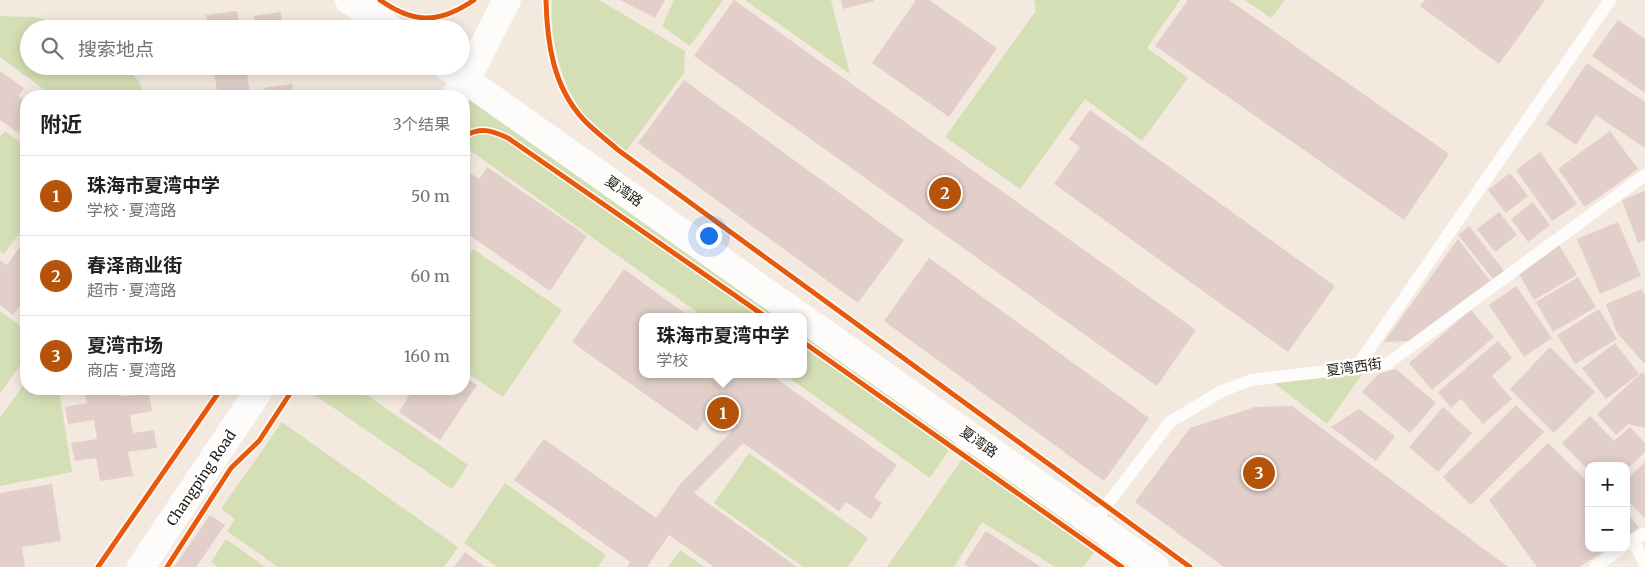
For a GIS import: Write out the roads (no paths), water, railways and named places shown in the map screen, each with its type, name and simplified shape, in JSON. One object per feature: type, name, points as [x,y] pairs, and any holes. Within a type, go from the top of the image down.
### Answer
[{"type":"street","points":[[349,0],[378,20]]},
{"type":"street","points":[[470,59],[507,0]]},
{"type":"street","name":"夏湾路","points":[[456,81],[469,90]]},
{"type":"street","name":"夏湾路","points":[[470,91],[796,313]]},
{"type":"street","name":"夏湾路","points":[[807,321],[1155,567]]},
{"type":"street","name":"Changping Road","points":[[142,567],[256,395]]},
{"type":"lane","points":[[1356,368],[1610,0]]},
{"type":"lane","name":"夏湾西街","points":[[1093,523],[1170,422],[1214,395],[1251,380],[1387,364],[1645,175]]},
{"type":"lane","points":[[1645,533],[1630,543],[1645,564]]},
{"type":"lane","points":[[1595,567],[1616,552]]},
{"type":"place","name":"春泽商业街","points":[[945,193]]},
{"type":"place","name":"珠海市夏湾中学","points":[[723,413]]},
{"type":"place","name":"夏湾市场","points":[[1259,473]]}]
